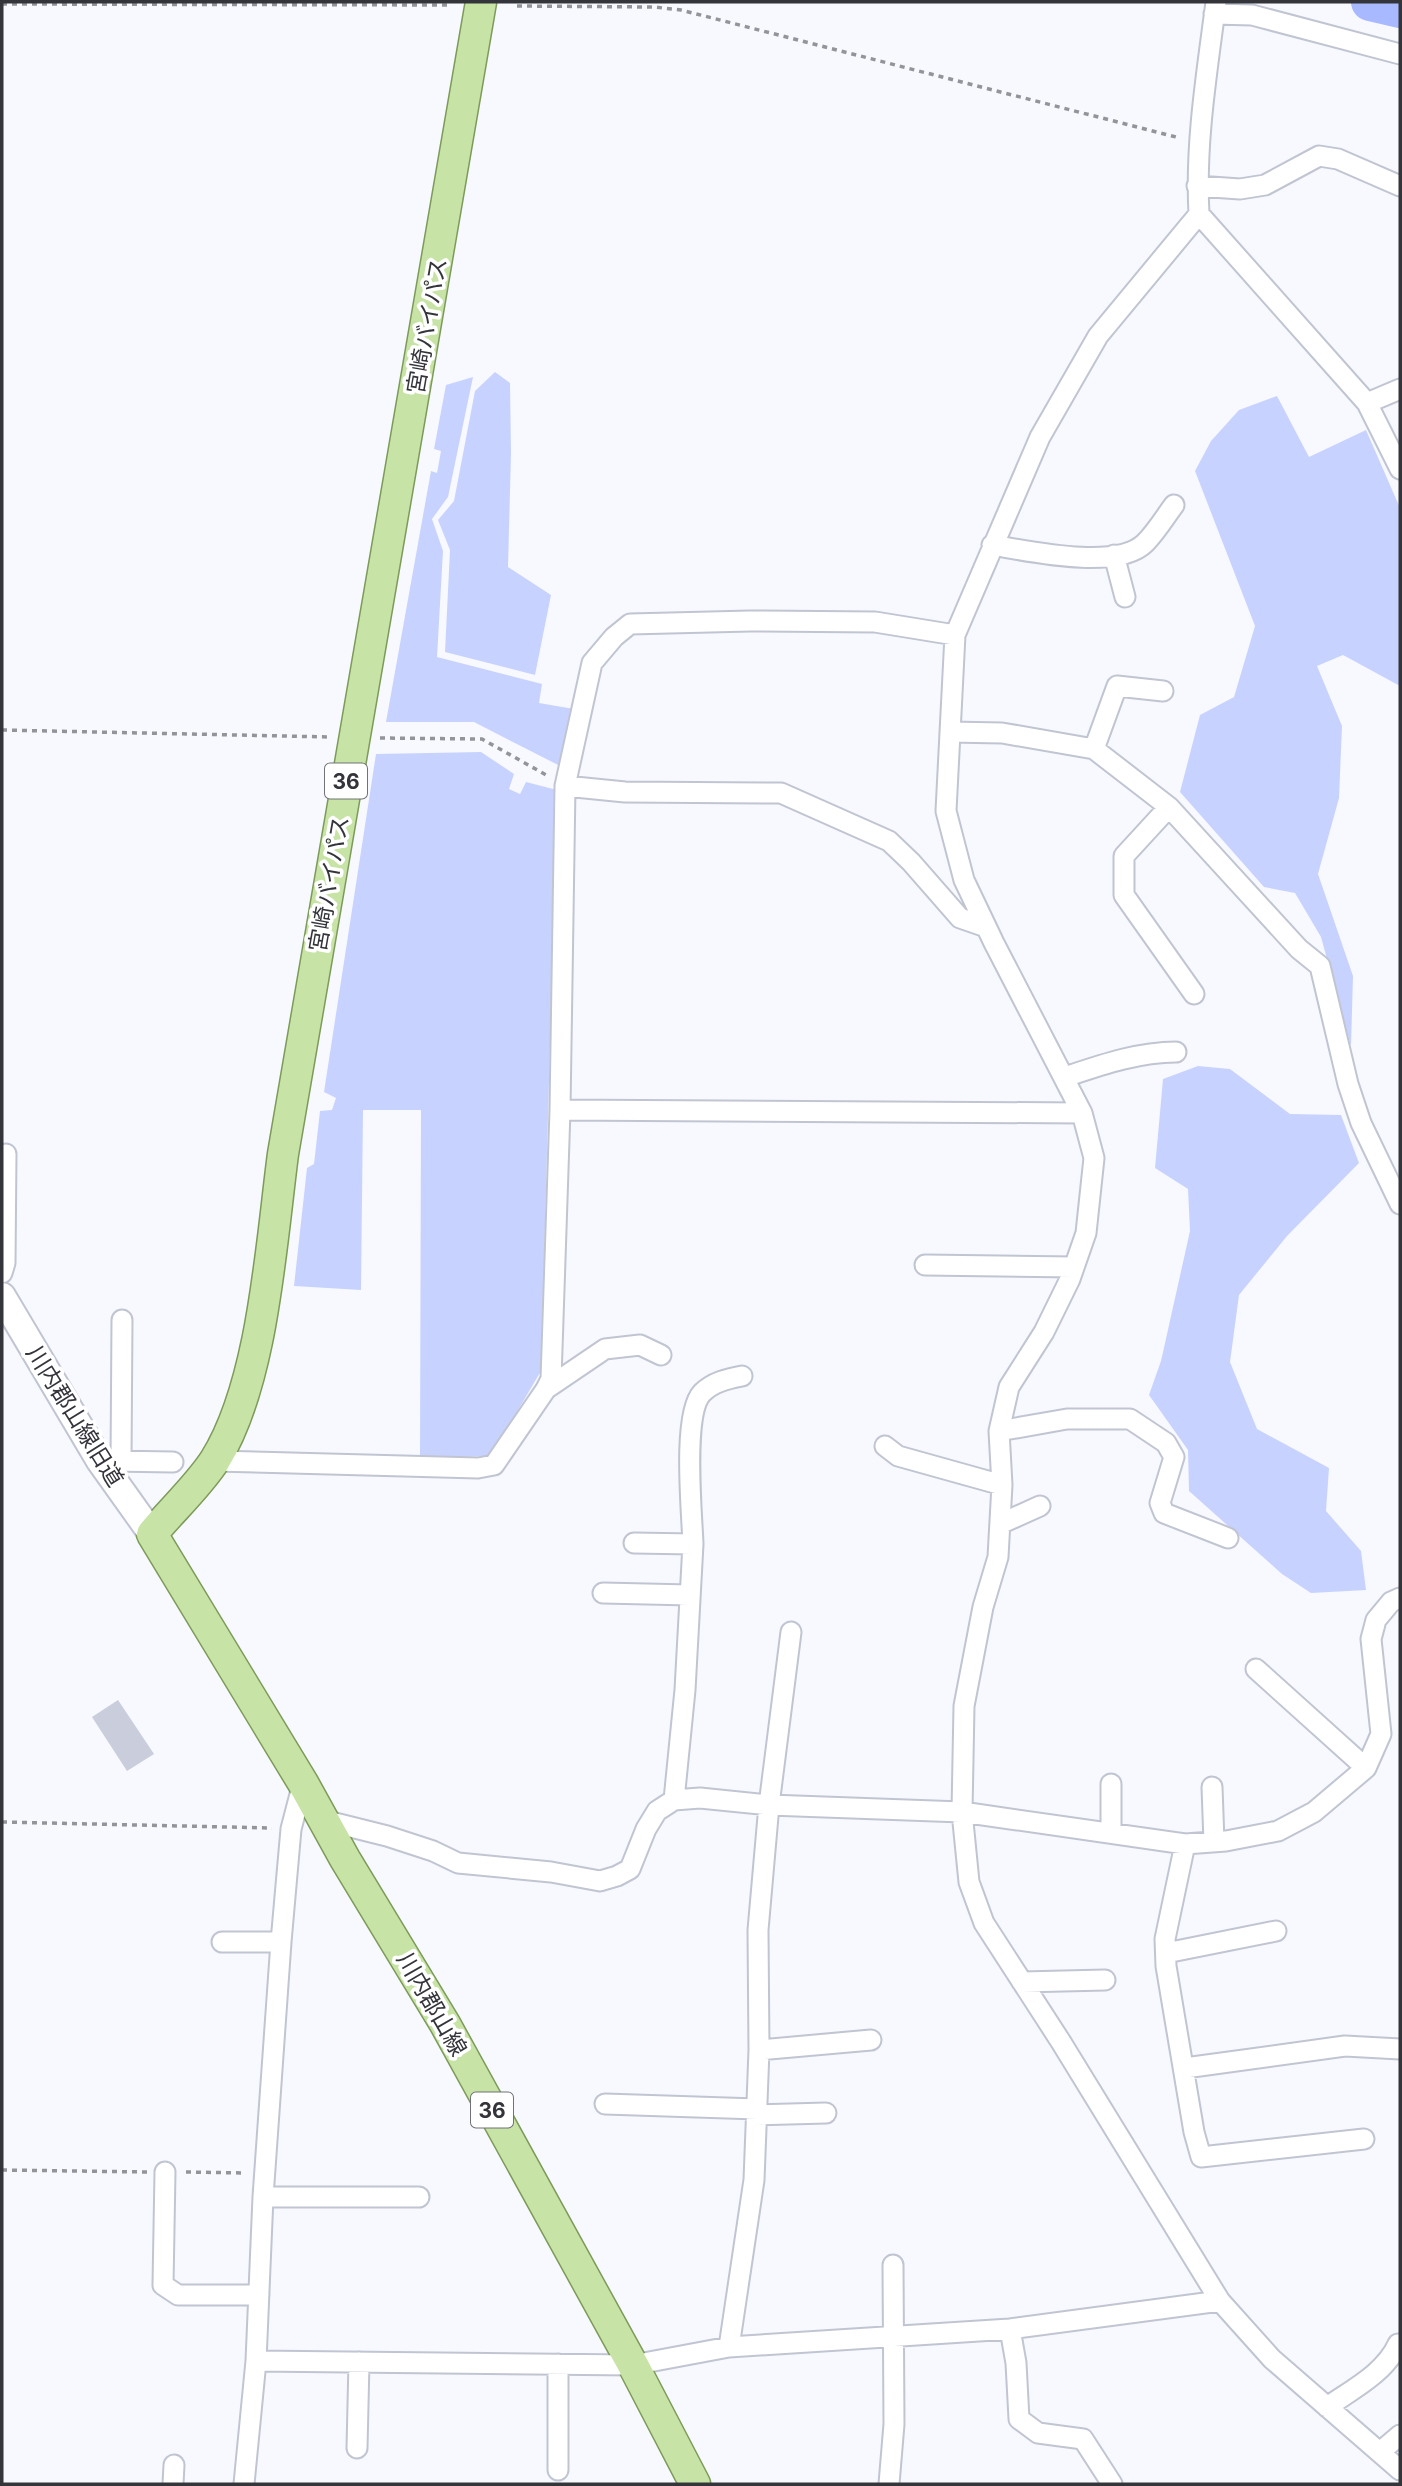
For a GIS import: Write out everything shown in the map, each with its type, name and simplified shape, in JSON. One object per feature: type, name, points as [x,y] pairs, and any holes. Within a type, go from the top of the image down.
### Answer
[{"type":"main road","name":"宮崎バイパス","points":[[152,1534],[214,1461],[236,1416],[251,1368],[283,1154],[481,2]]},
{"type":"main road","name":"川内郡山線","points":[[152,1534],[303,1783],[444,2024],[633,2365],[695,2484]]},
{"type":"street","points":[[1400,54],[1215,8],[1199,143],[1197,186],[1199,214],[1367,403],[1400,469]]},
{"type":"street","points":[[1197,186],[1240,189],[1265,185],[1319,156],[1338,159],[1400,186]]},
{"type":"street","points":[[1199,214],[1098,336],[1040,438],[955,635],[946,811],[964,880],[1082,1112],[1094,1158],[1086,1233],[1074,1267],[1044,1332],[1009,1387],[999,1431],[1002,1485],[999,1557],[983,1607],[964,1706],[961,1812],[969,1882],[984,1923],[1220,2301],[1272,2359],[1400,2470]]},
{"type":"street","points":[[1367,403],[1400,389]]},
{"type":"street","points":[[992,545],[1067,556],[1099,558],[1114,555],[1143,545],[1174,505]]},
{"type":"street","points":[[1114,555],[1125,597]]},
{"type":"street","points":[[214,1461],[478,1468],[494,1465],[551,1379],[560,1110],[565,786],[592,663],[614,637],[630,624],[750,621],[875,622],[955,635]]},
{"type":"street","points":[[1094,749],[1117,686],[1163,691]]},
{"type":"street","points":[[950,732],[1002,733],[1094,749],[1170,807],[1299,949],[1320,966],[1348,1084],[1361,1123],[1400,1204]]},
{"type":"street","points":[[565,786],[625,793],[781,793],[889,841],[960,918],[986,927]]},
{"type":"street","points":[[1170,807],[1124,856],[1124,895],[1194,994]]},
{"type":"street","points":[[1065,1077],[1107,1063],[1157,1052],[1177,1052]]},
{"type":"street","points":[[560,1110],[1082,1112]]},
{"type":"street","points":[[2,1273],[5,1263],[6,1154]]},
{"type":"street","points":[[925,1265],[1074,1267]]},
{"type":"street","name":"川内郡山線旧道","points":[[2,1296],[111,1461],[152,1534]]},
{"type":"street","points":[[122,1320],[111,1461],[173,1462]]},
{"type":"street","points":[[546,1389],[605,1349],[640,1345],[661,1355]]},
{"type":"street","points":[[674,1800],[685,1690],[693,1544],[689,1445],[693,1419],[700,1395],[717,1382],[742,1376]]},
{"type":"street","points":[[999,1431],[1067,1419],[1130,1419],[1166,1443],[1174,1457],[1160,1503],[1164,1513],[1228,1538]]},
{"type":"street","points":[[885,1447],[898,1456],[1002,1485]]},
{"type":"street","points":[[1000,1524],[1040,1506]]},
{"type":"street","points":[[634,1543],[693,1544]]},
{"type":"street","points":[[603,1593],[690,1594]]},
{"type":"street","points":[[323,1820],[433,1850],[458,1863],[551,1872],[600,1881],[630,1869],[646,1829],[657,1811],[674,1800],[700,1798],[769,1805],[961,1812],[1185,1844],[1214,1842],[1279,1830],[1314,1812],[1366,1768],[1381,1734],[1371,1639],[1376,1620],[1391,1602],[1400,1598]]},
{"type":"street","points":[[729,2347],[754,2180],[759,2050],[758,1930],[769,1805],[791,1632]]},
{"type":"street","points":[[1256,1669],[1366,1768]]},
{"type":"street","points":[[244,2484],[256,2361],[264,2173],[281,1942],[291,1829],[303,1783]]},
{"type":"street","points":[[1111,1784],[1111,1833]]},
{"type":"street","points":[[1212,1787],[1214,1842]]},
{"type":"street","points":[[1185,1844],[1165,1939],[1194,2132],[1201,2157],[1364,2139]]},
{"type":"street","points":[[1166,1953],[1276,1931]]},
{"type":"street","points":[[222,1942],[281,1942]]},
{"type":"street","points":[[1022,1982],[1105,1980]]},
{"type":"street","points":[[759,2050],[872,2040]]},
{"type":"street","points":[[1185,2068],[1345,2046],[1400,2049]]},
{"type":"street","points":[[605,2104],[826,2113]]},
{"type":"street","points":[[165,2172],[163,2285],[178,2295],[259,2295]]},
{"type":"street","points":[[263,2197],[419,2197]]},
{"type":"street","points":[[889,2484],[894,2424],[893,2265]]},
{"type":"street","points":[[256,2361],[633,2365],[729,2347],[1010,2329],[1220,2301]]},
{"type":"street","points":[[1010,2329],[1016,2363],[1019,2419],[1038,2433],[1083,2439],[1112,2484]]},
{"type":"street","points":[[1327,2407],[1378,2371],[1392,2357],[1398,2344]]},
{"type":"street","points":[[357,2448],[359,2362]]},
{"type":"street","points":[[558,2364],[558,2470]]},
{"type":"street","points":[[1380,2452],[1400,2435]]},
{"type":"path","points":[[2,4],[448,5]]},
{"type":"path","points":[[517,6],[654,7],[681,10],[1199,143]]},
{"type":"path","points":[[2,730],[481,739],[565,786]]},
{"type":"path","points":[[2,1822],[291,1829]]},
{"type":"path","points":[[2,2170],[264,2173]]},
{"type":"shaded area","points":[[495,372],[510,383],[508,567],[551,595],[535,675],[445,652],[450,550],[438,520],[454,501],[475,391]]},
{"type":"shaded area","points":[[473,377],[448,497],[432,519],[443,551],[437,657],[542,684],[539,703],[574,709],[560,766],[474,722],[386,722],[431,471],[437,473],[441,451],[434,449],[446,385]]},
{"type":"shaded area","points":[[1277,396],[1309,457],[1366,430],[1400,508],[1400,686],[1343,655],[1317,666],[1342,726],[1339,798],[1318,874],[1353,976],[1351,1046],[1321,937],[1295,893],[1264,887],[1180,792],[1200,715],[1234,697],[1255,626],[1195,471],[1211,441],[1239,410]]},
{"type":"shaded area","points":[[481,752],[514,774],[509,789],[520,794],[526,782],[557,790],[541,1371],[491,1456],[420,1458],[421,1110],[363,1110],[361,1290],[294,1286],[307,1168],[314,1164],[320,1111],[332,1110],[336,1098],[324,1092],[376,754]]},
{"type":"shaded area","points":[[1198,1066],[1230,1069],[1290,1114],[1341,1115],[1359,1163],[1287,1236],[1239,1295],[1230,1362],[1257,1429],[1329,1468],[1326,1511],[1361,1551],[1366,1590],[1311,1593],[1282,1574],[1189,1491],[1188,1450],[1149,1395],[1161,1361],[1190,1231],[1188,1189],[1155,1168],[1163,1079]]},
{"type":"building","points":[[118,1700],[154,1754],[127,1771],[92,1717]]},
{"type":"waterway","points":[[1370,2],[1400,9]]}]
